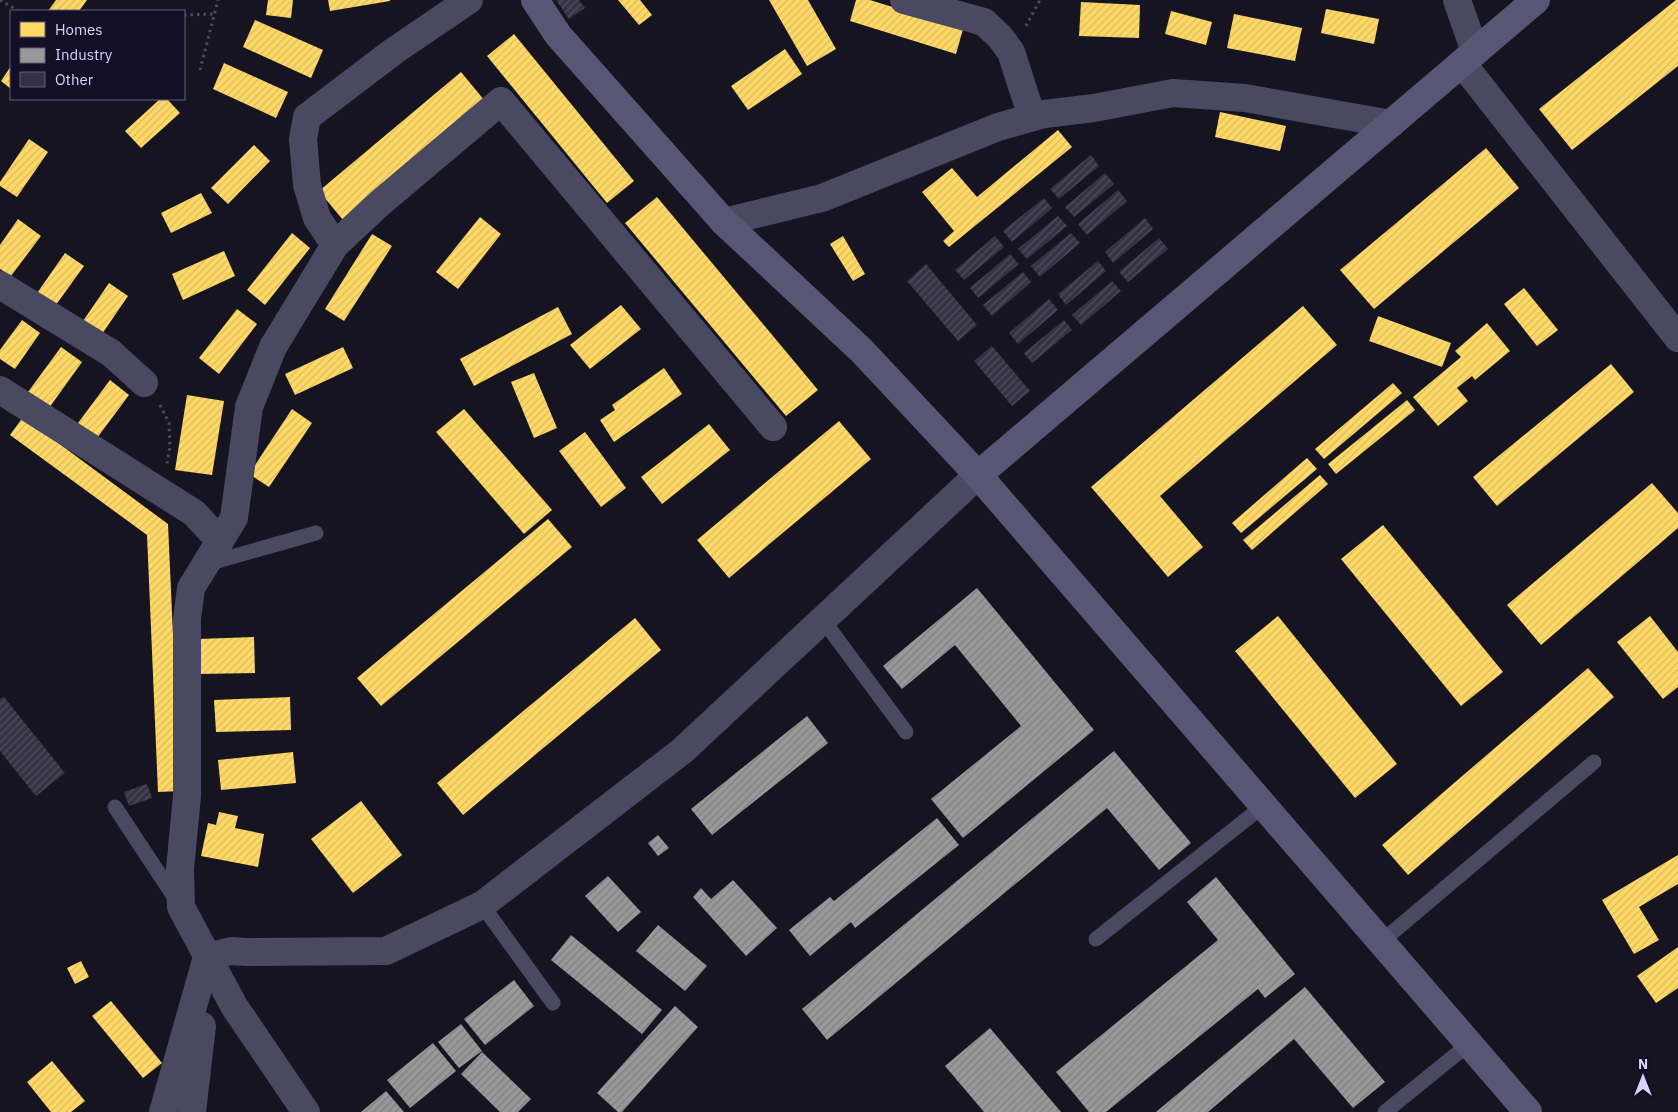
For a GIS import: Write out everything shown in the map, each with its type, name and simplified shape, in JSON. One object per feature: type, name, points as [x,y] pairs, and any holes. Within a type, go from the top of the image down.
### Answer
[{"type":"street","points":[[336,245],[317,218],[307,185],[303,139],[307,117],[394,51],[468,0]]},
{"type":"street","points":[[535,0],[558,35],[724,222],[862,350],[978,475],[1528,1112]]},
{"type":"street","points":[[904,0],[984,22],[1000,37],[1011,52],[1032,117]]},
{"type":"street","points":[[1457,0],[1469,57],[1678,338]]},
{"type":"street","points":[[208,957],[231,950],[247,952],[386,950],[482,904],[682,751],[978,475],[1536,0]]},
{"type":"street","points":[[724,222],[822,198],[998,127],[1032,117],[1094,108],[1173,93],[1245,98],[1391,124]]},
{"type":"street","points":[[306,1112],[234,1006],[181,907],[180,869],[187,796],[187,619],[191,588],[234,518],[249,407],[273,347],[336,245],[380,203],[501,101],[773,427]]},
{"type":"street","points":[[0,285],[111,353],[144,383]]},
{"type":"street","points":[[0,390],[194,512],[220,541]]},
{"type":"street","points":[[163,1112],[208,957]]},
{"type":"street","points":[[192,1112],[208,957]]},
{"type":"lane","points":[[206,564],[316,533]]},
{"type":"lane","points":[[823,620],[906,732]]},
{"type":"lane","points":[[1381,942],[1594,762]]},
{"type":"lane","points":[[1096,939],[1263,806]]},
{"type":"lane","points":[[115,807],[181,907]]},
{"type":"lane","points":[[482,904],[553,1004]]},
{"type":"lane","points":[[1386,1112],[1469,1044]]},
{"type":"path","points":[[0,0],[16,10]]},
{"type":"path","points":[[200,70],[218,0]]},
{"type":"path","points":[[185,16],[214,14]]},
{"type":"path","points":[[144,383],[158,401],[169,423],[170,447],[161,492]]},
{"type":"building: Homes","points":[[56,0],[87,0],[80,10],[49,10]]},
{"type":"building: Homes","points":[[268,0],[293,0],[291,18],[266,15]]},
{"type":"building: Homes","points":[[328,0],[390,0],[390,1],[330,11]]},
{"type":"building: Homes","points":[[618,0],[640,0],[652,15],[639,25]]},
{"type":"building: Homes","points":[[769,0],[808,0],[836,49],[807,66]]},
{"type":"building: Homes","points":[[856,0],[870,0],[963,29],[956,54],[850,21]]},
{"type":"building: Homes","points":[[1678,0],[1678,66],[1572,150],[1539,109]]},
{"type":"building: Homes","points":[[1081,2],[1140,5],[1139,38],[1079,36]]},
{"type":"building: Homes","points":[[1326,9],[1379,19],[1374,44],[1321,33]]},
{"type":"building: Homes","points":[[1171,11],[1212,22],[1206,45],[1165,34]]},
{"type":"building: Homes","points":[[1234,14],[1302,28],[1295,61],[1227,48]]},
{"type":"building: Homes","points":[[255,20],[323,50],[311,78],[243,47]]},
{"type":"building: Homes","points":[[514,34],[634,181],[607,203],[487,56]]},
{"type":"building: Homes","points":[[785,49],[802,74],[748,110],[731,86]]},
{"type":"building: Homes","points":[[224,63],[288,92],[276,118],[213,89]]},
{"type":"building: Homes","points":[[10,68],[10,88],[1,81]]},
{"type":"building: Homes","points":[[461,72],[485,101],[343,220],[319,191]]},
{"type":"building: Homes","points":[[159,100],[168,100],[180,113],[141,148],[125,131]]},
{"type":"building: Homes","points":[[1220,112],[1286,126],[1280,151],[1215,137]]},
{"type":"building: Homes","points":[[1058,130],[1072,147],[949,247],[943,241],[954,231],[922,192],[952,168],[977,197]]},
{"type":"building: Homes","points":[[29,139],[48,152],[17,197],[0,186],[0,182]]},
{"type":"building: Homes","points":[[254,145],[270,161],[228,204],[211,188]]},
{"type":"building: Homes","points":[[1486,148],[1519,188],[1374,309],[1340,270]]},
{"type":"building: Homes","points":[[201,193],[212,213],[171,233],[161,213]]},
{"type":"building: Homes","points":[[657,197],[818,390],[786,416],[625,223]]},
{"type":"building: Homes","points":[[480,217],[501,234],[458,289],[436,272]]},
{"type":"building: Homes","points":[[18,219],[41,236],[11,276],[0,269],[0,245]]},
{"type":"building: Homes","points":[[292,233],[310,248],[265,305],[247,290]]},
{"type":"building: Homes","points":[[372,234],[392,246],[344,321],[325,309]]},
{"type":"building: Homes","points":[[843,236],[865,274],[853,281],[830,244]]},
{"type":"building: Homes","points":[[224,251],[235,276],[183,300],[172,274]]},
{"type":"building: Homes","points":[[65,253],[84,266],[53,309],[35,296]]},
{"type":"building: Homes","points":[[109,283],[128,296],[100,337],[81,324]]},
{"type":"building: Homes","points":[[1524,288],[1558,330],[1537,346],[1504,304]]},
{"type":"building: Homes","points":[[621,305],[641,329],[590,369],[570,345]]},
{"type":"building: Homes","points":[[1303,306],[1337,345],[1160,496],[1203,547],[1168,577],[1091,487]]},
{"type":"building: Homes","points":[[558,307],[572,334],[474,386],[460,359]]},
{"type":"building: Homes","points":[[237,309],[257,324],[219,374],[199,358]]},
{"type":"building: Homes","points":[[1378,316],[1451,343],[1442,367],[1369,341]]},
{"type":"building: Homes","points":[[22,320],[40,333],[15,369],[0,359],[0,350]]},
{"type":"building: Homes","points":[[1487,323],[1510,351],[1475,380],[1472,376],[1457,388],[1468,401],[1438,426],[1413,397],[1461,357],[1455,351]]},
{"type":"building: Homes","points":[[61,347],[82,362],[49,408],[28,392]]},
{"type":"building: Homes","points":[[343,347],[353,368],[295,395],[285,374]]},
{"type":"building: Homes","points":[[1611,364],[1634,392],[1497,506],[1473,477]]},
{"type":"building: Homes","points":[[664,368],[682,394],[614,442],[600,420],[615,410],[612,405]]},
{"type":"building: Homes","points":[[534,373],[557,428],[534,438],[511,382]]},
{"type":"building: Homes","points":[[110,380],[129,395],[97,438],[78,423]]},
{"type":"building: Homes","points":[[1393,383],[1402,393],[1324,459],[1315,449]]},
{"type":"building: Homes","points":[[187,395],[224,401],[212,475],[175,470]]},
{"type":"building: Homes","points":[[1407,400],[1415,410],[1336,474],[1328,464]]},
{"type":"building: Homes","points":[[292,409],[312,423],[269,487],[249,474]]},
{"type":"building: Homes","points":[[464,409],[552,510],[524,534],[436,432]]},
{"type":"building: Homes","points":[[23,417],[168,524],[180,791],[158,792],[147,535],[10,435]]},
{"type":"building: Homes","points":[[839,421],[871,459],[729,578],[697,540]]},
{"type":"building: Homes","points":[[709,424],[730,450],[662,504],[641,477]]},
{"type":"building: Homes","points":[[585,432],[626,488],[601,507],[559,451]]},
{"type":"building: Homes","points":[[1307,458],[1317,469],[1241,533],[1232,523]]},
{"type":"building: Homes","points":[[1320,475],[1328,484],[1252,550],[1243,540]]},
{"type":"building: Homes","points":[[1652,483],[1678,513],[1678,528],[1541,645],[1507,605]]},
{"type":"building: Homes","points":[[548,519],[572,547],[381,706],[357,678]]},
{"type":"building: Homes","points":[[1383,525],[1503,672],[1461,706],[1341,559]]},
{"type":"building: Homes","points":[[1278,616],[1397,764],[1355,798],[1235,651]]},
{"type":"building: Homes","points":[[1650,616],[1678,652],[1678,687],[1663,699],[1617,642]]},
{"type":"building: Homes","points":[[635,618],[661,650],[463,815],[437,783]]},
{"type":"building: Homes","points":[[254,637],[255,673],[199,674],[198,639]]},
{"type":"building: Homes","points":[[1588,668],[1614,697],[1408,875],[1382,845]]},
{"type":"building: Homes","points":[[290,697],[291,730],[216,732],[214,700]]},
{"type":"building: Homes","points":[[293,752],[296,783],[221,790],[218,760]]},
{"type":"building: Homes","points":[[361,801],[402,855],[353,893],[311,839]]},
{"type":"building: Homes","points":[[219,812],[238,816],[235,828],[264,834],[258,867],[201,856],[208,823],[216,825]]},
{"type":"building: Homes","points":[[1678,855],[1678,884],[1639,907],[1659,940],[1634,954],[1602,900]]},
{"type":"building: Homes","points":[[1678,947],[1678,988],[1656,1003],[1637,976]]},
{"type":"building: Homes","points":[[81,961],[89,977],[75,984],[67,968]]},
{"type":"building: Homes","points":[[111,1001],[162,1063],[143,1078],[92,1016]]},
{"type":"building: Homes","points":[[52,1061],[85,1101],[71,1112],[51,1112],[27,1082]]},
{"type":"building: Industry","points":[[977,588],[1094,730],[963,838],[931,799],[1021,726],[955,645],[902,689],[883,666]]},
{"type":"building: Industry","points":[[807,716],[828,743],[712,835],[691,809]]},
{"type":"building: Industry","points":[[1114,751],[1191,843],[1159,870],[1107,808],[827,1040],[802,1009]]},
{"type":"building: Industry","points":[[937,818],[959,845],[855,928],[851,922],[810,956],[789,930],[830,897],[834,901]]},
{"type":"building: Industry","points":[[658,835],[669,848],[658,856],[648,843]]},
{"type":"building: Industry","points":[[608,876],[641,912],[618,932],[585,896]]},
{"type":"building: Industry","points":[[1216,877],[1295,974],[1265,998],[1258,989],[1106,1112],[1089,1112],[1056,1072],[1218,940],[1187,902]]},
{"type":"building: Industry","points":[[733,880],[777,928],[746,956],[693,897],[701,888],[711,899]]},
{"type":"building: Industry","points":[[658,925],[707,966],[685,991],[636,951]]},
{"type":"building: Industry","points":[[571,935],[662,1010],[642,1034],[551,960]]},
{"type":"building: Industry","points":[[514,980],[534,1006],[485,1045],[464,1019]]},
{"type":"building: Industry","points":[[1305,987],[1385,1082],[1353,1108],[1294,1039],[1208,1112],[1156,1112]]},
{"type":"building: Industry","points":[[675,1006],[698,1027],[622,1112],[618,1112],[597,1093]]},
{"type":"building: Industry","points":[[461,1024],[482,1051],[459,1068],[438,1042]]},
{"type":"building: Industry","points":[[990,1028],[1061,1112],[984,1112],[945,1066]]},
{"type":"building: Industry","points":[[433,1043],[456,1071],[410,1108],[387,1080]]},
{"type":"building: Industry","points":[[482,1052],[531,1099],[518,1112],[500,1112],[461,1074]]},
{"type":"building: Industry","points":[[386,1091],[404,1112],[361,1112]]},
{"type":"building: Other","points":[[556,0],[579,0],[585,8],[569,19]]},
{"type":"building: Other","points":[[1091,155],[1099,166],[1059,199],[1050,189]]},
{"type":"building: Other","points":[[1105,173],[1114,184],[1074,217],[1065,207]]},
{"type":"building: Other","points":[[1118,190],[1127,201],[1087,235],[1078,224]]},
{"type":"building: Other","points":[[1044,198],[1052,208],[1012,242],[1003,231]]},
{"type":"building: Other","points":[[1058,216],[1067,226],[1027,259],[1018,249]]},
{"type":"building: Other","points":[[1145,218],[1153,229],[1113,263],[1105,252]]},
{"type":"building: Other","points":[[1071,233],[1080,243],[1040,277],[1031,266]]},
{"type":"building: Other","points":[[995,236],[1004,247],[964,280],[955,270]]},
{"type":"building: Other","points":[[1159,238],[1168,249],[1128,282],[1119,272]]},
{"type":"building: Other","points":[[1010,254],[1019,264],[978,298],[970,288]]},
{"type":"building: Other","points":[[1098,261],[1106,271],[1066,305],[1058,294]]},
{"type":"building: Other","points":[[926,264],[977,325],[958,341],[907,281]]},
{"type":"building: Other","points":[[1023,272],[1031,282],[992,316],[983,305]]},
{"type":"building: Other","points":[[1112,281],[1121,291],[1081,325],[1072,315]]},
{"type":"building: Other","points":[[1049,299],[1058,310],[1018,344],[1009,333]]},
{"type":"building: Other","points":[[1064,320],[1072,330],[1032,363],[1024,353]]},
{"type":"building: Other","points":[[992,346],[1030,391],[1012,406],[974,361]]},
{"type":"building: Other","points":[[4,697],[65,773],[36,796],[0,751],[0,699]]},
{"type":"building: Other","points":[[147,784],[152,798],[129,806],[124,792]]}]
